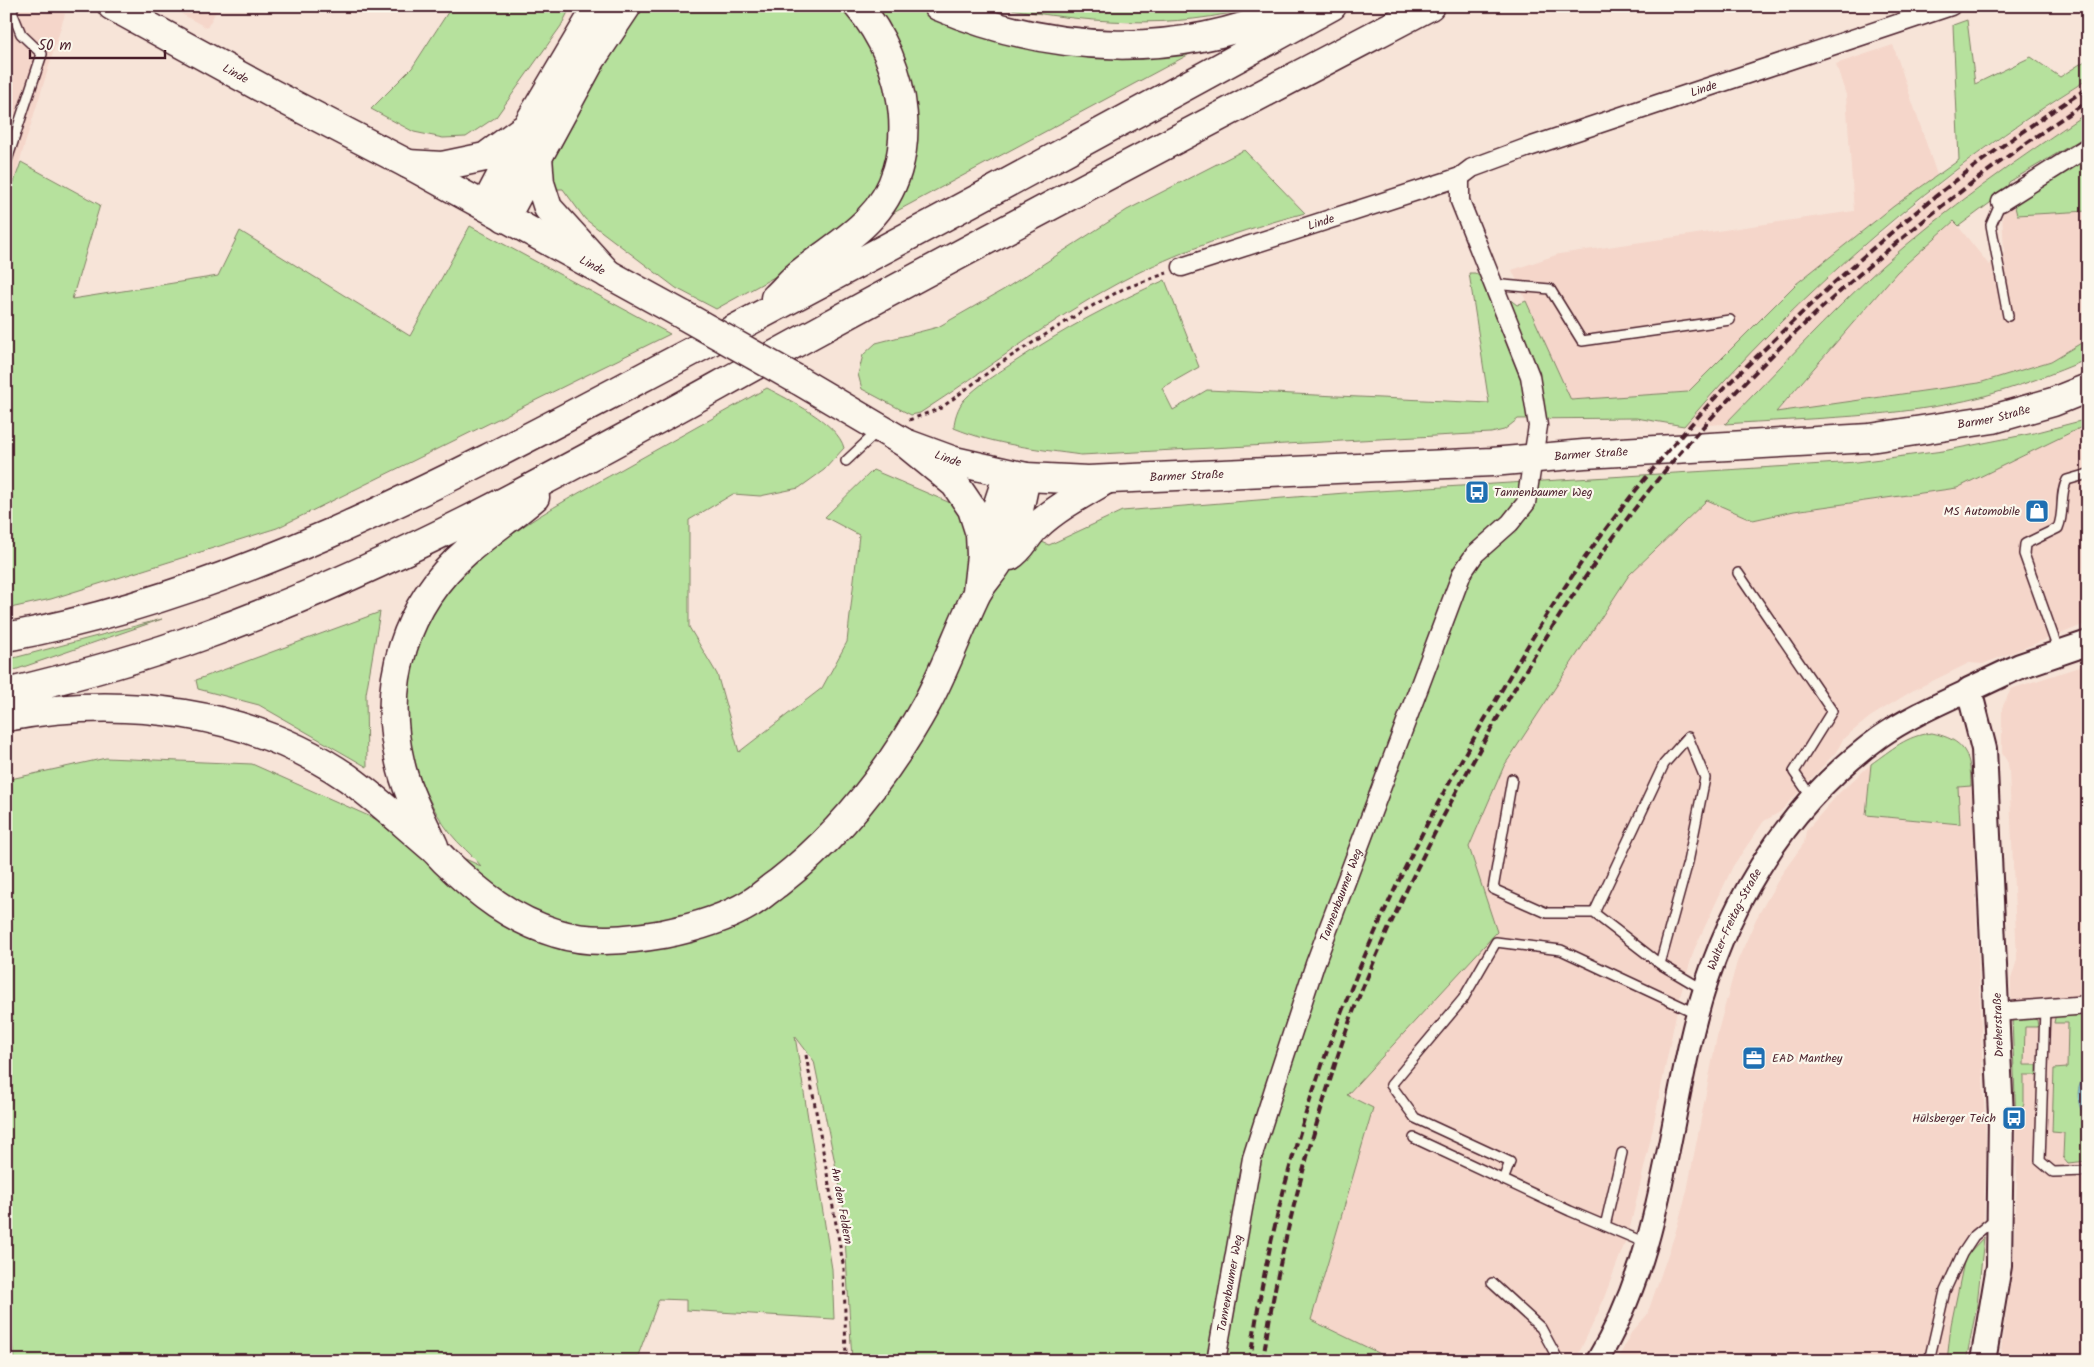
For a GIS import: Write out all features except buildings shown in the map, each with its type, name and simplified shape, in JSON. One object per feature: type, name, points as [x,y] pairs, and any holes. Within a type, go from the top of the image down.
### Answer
[{"type":"main road","name":"Linde","points":[[112,6],[273,94],[408,164],[683,315],[798,380],[880,430],[906,432],[954,461],[1017,475],[1097,480]]},
{"type":"main road","points":[[495,212],[527,126],[598,6]]},
{"type":"main road","points":[[495,212],[538,157],[591,60],[627,6]]},
{"type":"main road","points":[[754,319],[801,272],[842,245],[870,218],[890,190],[899,164],[904,134],[902,104],[896,76],[886,49],[858,6]]},
{"type":"main road","points":[[938,6],[1004,30],[1047,40],[1142,45],[1216,35],[1268,20],[1297,6]]},
{"type":"main road","points":[[6,637],[68,626],[180,591],[381,512],[952,214],[1332,6]]},
{"type":"main road","points":[[6,693],[80,675],[204,636],[298,599],[408,550],[571,466],[993,235],[1430,6]]},
{"type":"main road","points":[[408,164],[442,166],[485,156],[527,126]]},
{"type":"main road","points":[[538,157],[540,183],[548,208],[608,274]]},
{"type":"main road","name":"Barmer Straße","points":[[1097,480],[1533,459],[1584,454],[1870,438],[1993,419],[2052,402],[2088,388]]},
{"type":"main road","points":[[906,432],[965,496],[977,520],[990,559]]},
{"type":"main road","points":[[435,850],[400,763],[392,720],[395,675],[409,627],[436,584],[466,552],[571,466]]},
{"type":"main road","points":[[6,717],[72,708],[117,707],[198,716],[236,725],[281,742],[345,776],[435,850],[488,900],[522,920],[559,934],[596,940],[635,939],[702,925],[751,903],[824,844],[858,806],[895,757],[928,701],[977,591],[990,559],[1017,475]]},
{"type":"main road","points":[[990,559],[1016,552],[1036,527],[1097,480]]},
{"type":"main road","name":"Walter-Freitag-Straße","points":[[1969,690],[2020,666],[2088,643]]},
{"type":"main road","name":"Dreherstraße","points":[[1969,690],[1984,749],[1997,1012],[2001,1214],[1996,1293],[1983,1361]]},
{"type":"street","name":"Linde","points":[[1182,267],[1460,177],[1472,168],[1526,148],[1951,6]]},
{"type":"street","points":[[2001,202],[2088,146]]},
{"type":"street","points":[[1460,177],[1460,201],[1530,376],[1538,426],[1533,459]]},
{"type":"street","name":"Tannenbaumer Weg","points":[[1216,1361],[1252,1158],[1312,973],[1462,573],[1475,554],[1522,510],[1529,493],[1533,459]]},
{"type":"street","name":"Walter-Freitag-Straße","points":[[1598,1361],[1626,1306],[1648,1244],[1670,1152],[1704,990],[1722,939],[1736,907],[1756,871],[1788,826],[1812,798],[1842,768],[1881,736],[1926,710],[1969,690]]},
{"type":"street","points":[[1997,1012],[2088,1005]]},
{"type":"lane","points":[[6,163],[42,54],[21,34],[12,12],[14,6]]},
{"type":"lane","points":[[2001,202],[1991,225],[2008,316]]},
{"type":"lane","points":[[1492,284],[1550,289],[1582,341],[1730,320]]},
{"type":"lane","points":[[846,461],[880,430]]},
{"type":"lane","points":[[2059,652],[2024,554],[2025,544],[2058,528],[2062,517],[2062,489],[2067,480],[2088,474]]},
{"type":"lane","points":[[1738,573],[1832,711],[1794,772],[1812,798]]},
{"type":"lane","points":[[1594,913],[1664,764],[1688,737],[1705,778],[1688,862],[1660,964]]},
{"type":"lane","points":[[1512,779],[1493,889],[1547,913],[1594,913],[1660,964],[1704,990]]},
{"type":"lane","points":[[1503,1180],[1510,1162],[1415,1118],[1391,1085],[1463,999],[1496,942],[1561,950],[1698,1014]]},
{"type":"lane","points":[[2045,1008],[2040,1161],[2053,1172],[2088,1171]]},
{"type":"lane","points":[[1414,1138],[1503,1180],[1648,1244]]},
{"type":"lane","points":[[1605,1226],[1622,1152]]},
{"type":"lane","points":[[1929,1361],[1945,1291],[1962,1254],[1974,1236],[2001,1214]]},
{"type":"lane","points":[[1492,1284],[1541,1328],[1559,1361]]},
{"type":"path","points":[[906,432],[1002,362],[1083,311],[1123,289],[1182,267]]},
{"type":"path","name":"An den Feldern","points":[[806,1055],[844,1269],[846,1361]]},
{"type":"shaded area","points":[[6,6],[50,6],[65,14],[6,205]]},
{"type":"shaded area","points":[[167,6],[219,6],[207,28]]},
{"type":"shaded area","points":[[1893,45],[1937,175],[1894,206],[1796,284],[1688,392],[1571,400],[1512,270],[1559,254],[1854,211],[1846,95],[1836,64]]},
{"type":"shaded area","points":[[2088,79],[2088,112],[2024,155],[1963,200],[1883,266],[1725,424],[1684,426],[1756,345],[1841,265],[1973,158]]},
{"type":"shaded area","points":[[2014,203],[2018,215],[2088,211],[2088,339],[2051,361],[1979,383],[1776,413],[1897,272],[1954,221],[1989,265],[2004,253],[2002,211]]},
{"type":"shaded area","points":[[2088,424],[2088,623],[1983,664],[1969,663],[1912,691],[1870,717],[1843,739],[1837,751],[1780,812],[1764,821],[1733,866],[1694,950],[1679,1000],[1648,1151],[1629,1232],[1599,1311],[1577,1357],[1566,1361],[1395,1361],[1311,1320],[1373,1108],[1347,1095],[1497,932],[1469,847],[1504,766],[1629,575],[1707,499],[1753,520],[1794,511],[1957,488]]},
{"type":"shaded area","points":[[2088,664],[2088,995],[2011,1004],[2011,979],[2017,960],[2009,771],[2008,763],[2002,753],[2002,708],[2011,689]]},
{"type":"shaded area","points":[[1871,764],[1867,815],[1960,824],[1958,787],[1971,786],[1986,1149],[1982,1266],[1966,1361],[1617,1361],[1631,1333],[1647,1315],[1675,1234],[1687,1191],[1718,1031],[1737,962],[1756,919],[1781,875],[1804,843],[1806,831],[1839,793]]},
{"type":"shaded area","points":[[2056,1013],[2068,1023],[2067,1069],[2054,1069],[2052,1132],[2064,1133],[2063,1157],[2068,1163],[2088,1161],[2088,1361],[2004,1361],[2001,1348],[2013,1264],[2017,1182],[2012,1019]]},
{"type":"green space","points":[[452,6],[571,6],[561,26],[496,117],[466,137],[443,138],[414,132],[371,109],[412,68]]},
{"type":"green space","points":[[641,6],[848,6],[886,78],[894,145],[877,194],[818,253],[716,309],[676,288],[585,219],[563,189],[551,189],[551,157],[632,17]]},
{"type":"green space","points":[[870,6],[920,6],[946,18],[1214,41],[884,218],[908,174]]},
{"type":"green space","points":[[996,6],[1259,6],[1227,14],[1194,19],[1128,22],[1062,17]]},
{"type":"green space","points":[[1967,20],[1975,84],[2031,57],[2060,77],[2088,59],[2088,79],[2032,115],[1977,154],[1873,237],[1775,328],[1728,376],[1684,426],[1636,418],[1518,419],[1504,430],[1491,433],[1081,455],[985,439],[954,428],[957,413],[962,403],[989,379],[1071,327],[1165,280],[1199,367],[1162,388],[1173,410],[1207,390],[1489,403],[1469,273],[1475,273],[1517,305],[1526,301],[1571,400],[1688,392],[1796,284],[1894,206],[1959,160],[1953,25]]},
{"type":"green space","points":[[2088,112],[2088,135],[2009,182],[2006,191],[1959,226],[1954,221],[1897,272],[1776,412],[1979,383],[2051,361],[2088,339],[2088,359],[2008,389],[1950,404],[1853,416],[1725,424],[1842,304],[1906,245],[1982,186]]},
{"type":"green space","points":[[1244,150],[1305,213],[1211,242],[1120,282],[1044,328],[920,413],[911,415],[862,389],[858,374],[863,355],[876,343],[938,327],[1003,290],[1127,210]]},
{"type":"green space","points":[[2088,156],[2088,211],[2017,215],[2014,203]]},
{"type":"green space","points":[[21,162],[100,205],[72,299],[218,276],[240,231],[410,336],[470,226],[670,334],[277,528],[51,599],[6,609],[6,205]]},
{"type":"green space","points":[[767,388],[823,421],[840,439],[844,448],[824,470],[799,488],[760,496],[733,494],[689,520],[689,627],[717,674],[739,752],[822,688],[847,642],[859,535],[825,517],[873,470],[1049,545],[1122,511],[1345,493],[1857,462],[1943,451],[2034,433],[2088,419],[2088,424],[1957,488],[1794,511],[1753,520],[1707,500],[1629,575],[1504,766],[1469,847],[1497,932],[1347,1095],[1373,1108],[1311,1320],[1395,1361],[852,1361],[843,1202],[814,1061],[795,1036],[832,1269],[834,1319],[686,1310],[686,1300],[659,1299],[636,1361],[14,1361],[6,1283],[6,780],[106,758],[252,764],[481,866],[437,815],[421,781],[410,748],[406,718],[407,684],[413,651],[424,623],[442,597],[463,574],[513,534],[567,499]]},
{"type":"green space","points":[[380,612],[366,694],[367,767],[259,705],[198,689],[196,680]]},
{"type":"green space","points":[[162,619],[6,673],[6,660]]},
{"type":"green space","points":[[1932,733],[1959,744],[1964,750],[1970,765],[1971,786],[1958,787],[1960,824],[1866,815],[1871,764],[1907,740]]},
{"type":"green space","points":[[2088,1010],[2088,1161],[2068,1163],[2063,1157],[2064,1133],[2052,1132],[2054,1069],[2067,1068],[2068,1023],[2054,1023],[2056,1013]]},
{"type":"green space","points":[[2028,1017],[2037,1020],[2038,1027],[2025,1027],[2024,1065],[2037,1065],[2037,1075],[2024,1075],[2024,1104],[2016,1123],[2012,1019]]},
{"type":"green space","points":[[1984,1237],[1977,1305],[1966,1361],[1947,1361],[1951,1325],[1965,1257]]},
{"type":"water","points":[[2088,1073],[2088,1124],[2079,1105],[2078,1091]]},
{"type":"railway","points":[[1250,1361],[1264,1274],[1284,1188],[1309,1104],[1338,1022],[1371,941],[1408,861],[1449,783],[1542,622],[1607,527],[1677,441],[1729,383],[1889,234],[2006,143],[2088,88]]},
{"type":"railway","points":[[1263,1361],[1280,1263],[1296,1198],[1313,1135],[1360,993],[1399,905],[1453,798],[1512,693],[1577,589],[1624,522],[1675,459],[1702,428],[1791,337],[1885,252],[1934,212],[1984,174],[2088,101]]},
{"type":"place","name":"Tannenbaumer Weg","points":[[1477,492]]},
{"type":"place","name":"MS Automobile","points":[[2037,511]]},
{"type":"place","name":"EAD Manthey","points":[[1754,1058]]},
{"type":"place","name":"Hülsberger Teich","points":[[2014,1118]]}]
